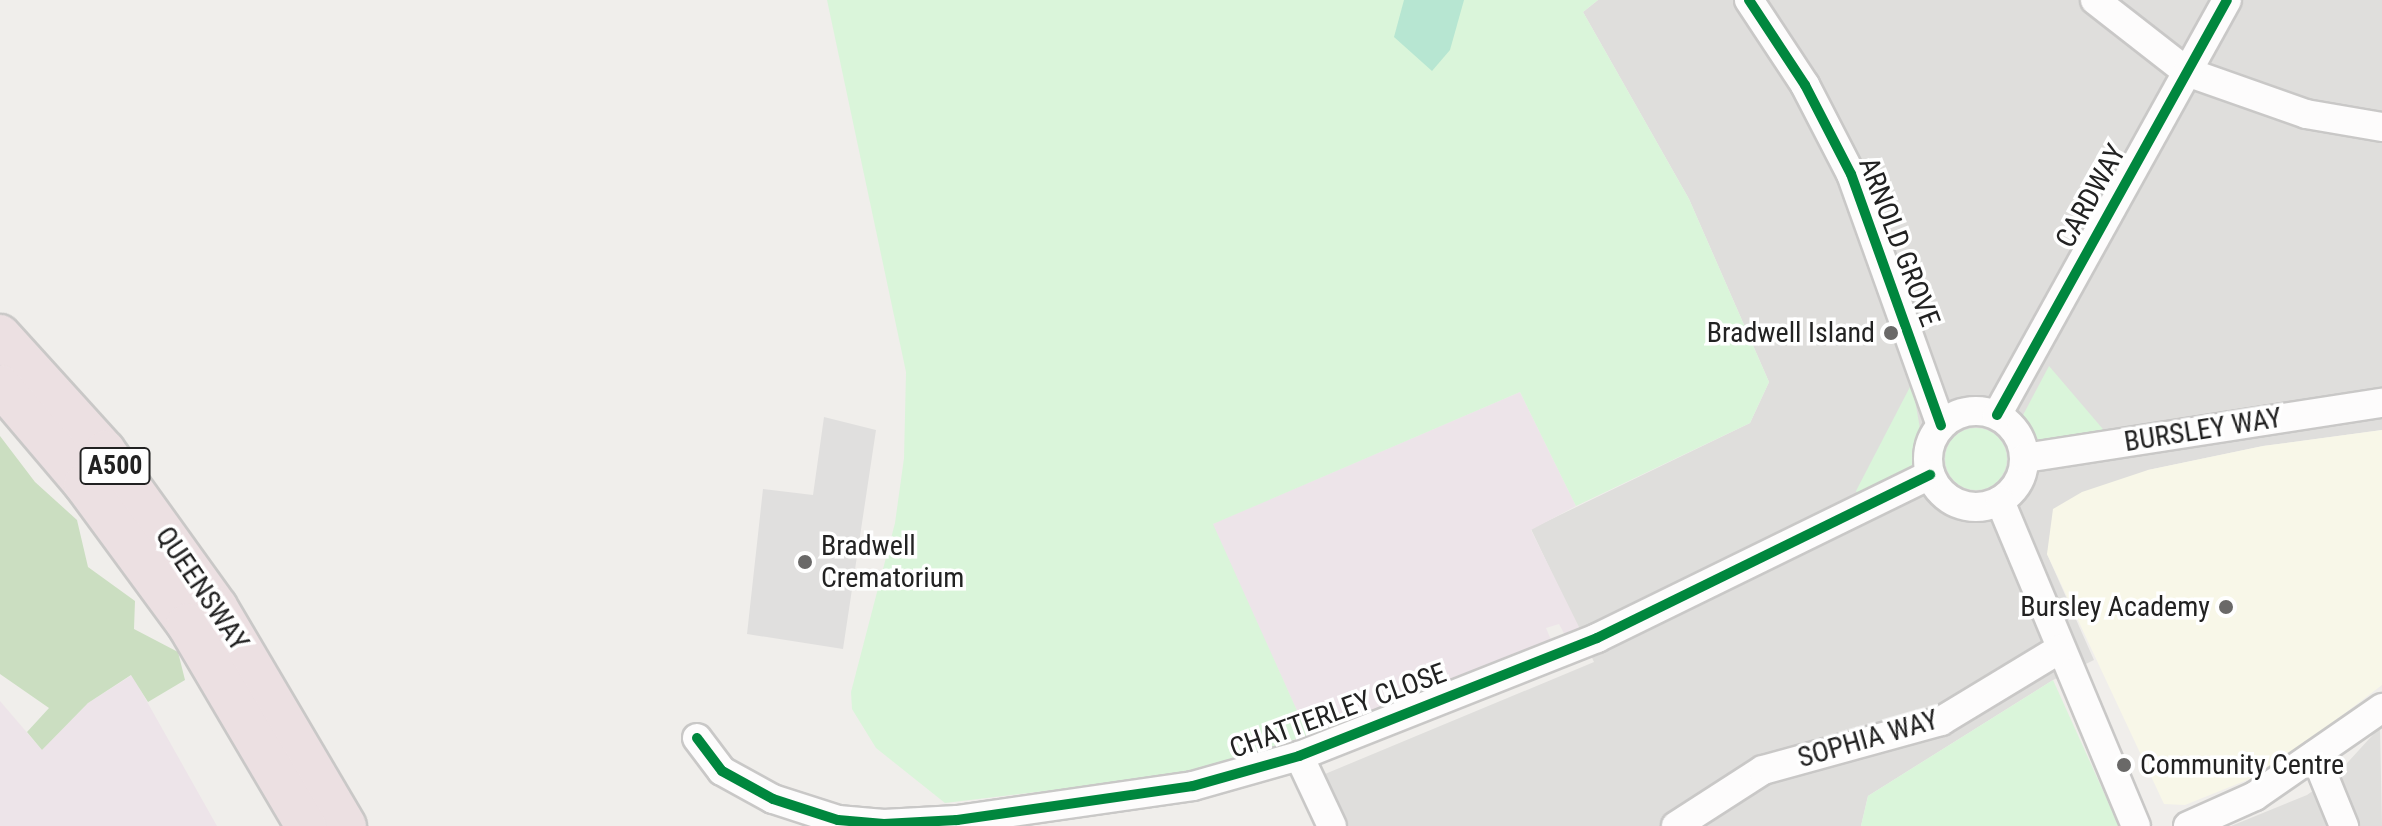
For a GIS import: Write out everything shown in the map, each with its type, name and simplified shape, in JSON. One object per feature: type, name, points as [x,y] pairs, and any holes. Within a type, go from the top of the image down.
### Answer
[{"type":"highway","name":"QUEENSWAY","points":[[0,335],[105,451],[217,607],[346,826]]},
{"type":"highway","name":"QUEENSWAY","points":[[0,385],[84,484],[187,624],[306,826]]},
{"type":"street","name":"ARNOLD GROVE","points":[[1749,0],[1805,85],[1851,174],[1941,425]]},
{"type":"street","points":[[2095,0],[2187,72],[2252,99],[2382,127]]},
{"type":"street","name":"CARDWAY","points":[[1997,415],[2227,0]]},
{"type":"street","name":"BURSLEY WAY","points":[[2025,458],[2382,403]]},
{"type":"street","points":[[1971,411],[1997,415],[2020,439],[2025,458],[2014,490],[2000,501],[1963,505],[1947,498],[1930,475],[1928,449],[1941,425],[1971,411]]},
{"type":"street","name":"CHATTERLEY CLOSE","points":[[697,738],[722,771],[773,799],[838,820],[884,824],[957,820],[1193,786],[1299,756],[1597,638],[1930,475]]},
{"type":"street","points":[[2000,501],[2136,826]]},
{"type":"street","name":"SOPHIA WAY","points":[[1676,826],[1763,770],[1941,721],[2060,649]]},
{"type":"street","points":[[2188,826],[2255,796],[2382,708]]},
{"type":"street","points":[[2315,755],[2344,826]]},
{"type":"street","points":[[1299,756],[1332,826]]},
{"type":"shaded area","points":[[1598,0],[2382,0],[2382,430],[2263,446],[2148,470],[2047,554],[2094,660],[2053,680],[1868,796],[1861,826],[1347,826],[1325,774],[1594,662],[1531,529],[1750,423],[1769,382],[1689,199],[1583,12]]},
{"type":"shaded area","points":[[1520,392],[1576,506],[1531,530],[1581,631],[1566,637],[1559,624],[1546,628],[1552,642],[1316,741],[1308,735],[1212,524]]},
{"type":"shaded area","name":"Bradwell Crematorium","points":[[824,417],[876,430],[843,649],[747,634],[763,489],[813,495]]},
{"type":"shaded area","name":"Bursley Academy","points":[[2382,430],[2382,685],[2267,772],[2185,805],[2164,804],[2047,554],[2053,509],[2082,492],[2148,470],[2263,446]]},
{"type":"shaded area","points":[[132,675],[217,826],[0,826],[0,701],[42,750],[88,703]]},
{"type":"shaded area","points":[[2380,727],[2382,826],[2231,826],[2307,795],[2338,773]]},
{"type":"green space","points":[[827,0],[1598,0],[1583,12],[1689,199],[1769,382],[1750,423],[1576,506],[1520,392],[1213,524],[1308,735],[1186,774],[945,803],[876,748],[852,709],[851,692],[895,523],[904,458],[906,372]]},
{"type":"green space","points":[[1404,0],[1464,0],[1450,50],[1432,71],[1394,37]]},
{"type":"green space","points":[[2049,366],[2108,435],[2040,444],[2030,437],[2022,417]]},
{"type":"green space","points":[[1912,383],[1926,463],[1859,497],[1856,491]]},
{"type":"green space","points":[[1976,428],[1998,437],[2007,459],[1998,481],[1976,490],[1954,481],[1945,459],[1954,437]]},
{"type":"green space","points":[[0,436],[35,482],[77,520],[88,567],[135,601],[134,629],[178,652],[185,680],[148,702],[131,675],[88,703],[42,750],[27,732],[49,708],[0,674]]},
{"type":"green space","points":[[2053,680],[2119,826],[1861,826],[1868,796]]},
{"type":"cycle path","points":[[1749,0],[1805,85],[1851,174],[1941,425]]},
{"type":"cycle path","points":[[1997,415],[2227,0]]},
{"type":"cycle path","points":[[697,738],[722,771],[773,799],[838,820],[884,824],[957,820],[1193,786],[1299,756],[1597,638],[1930,475]]},
{"type":"place","name":"Bradwell Island","points":[[1891,333]]},
{"type":"place","name":"Bradwell Crematorium","points":[[805,562]]},
{"type":"place","name":"Bursley Academy","points":[[2226,607]]},
{"type":"place","name":"Community Centre","points":[[2124,765]]}]
